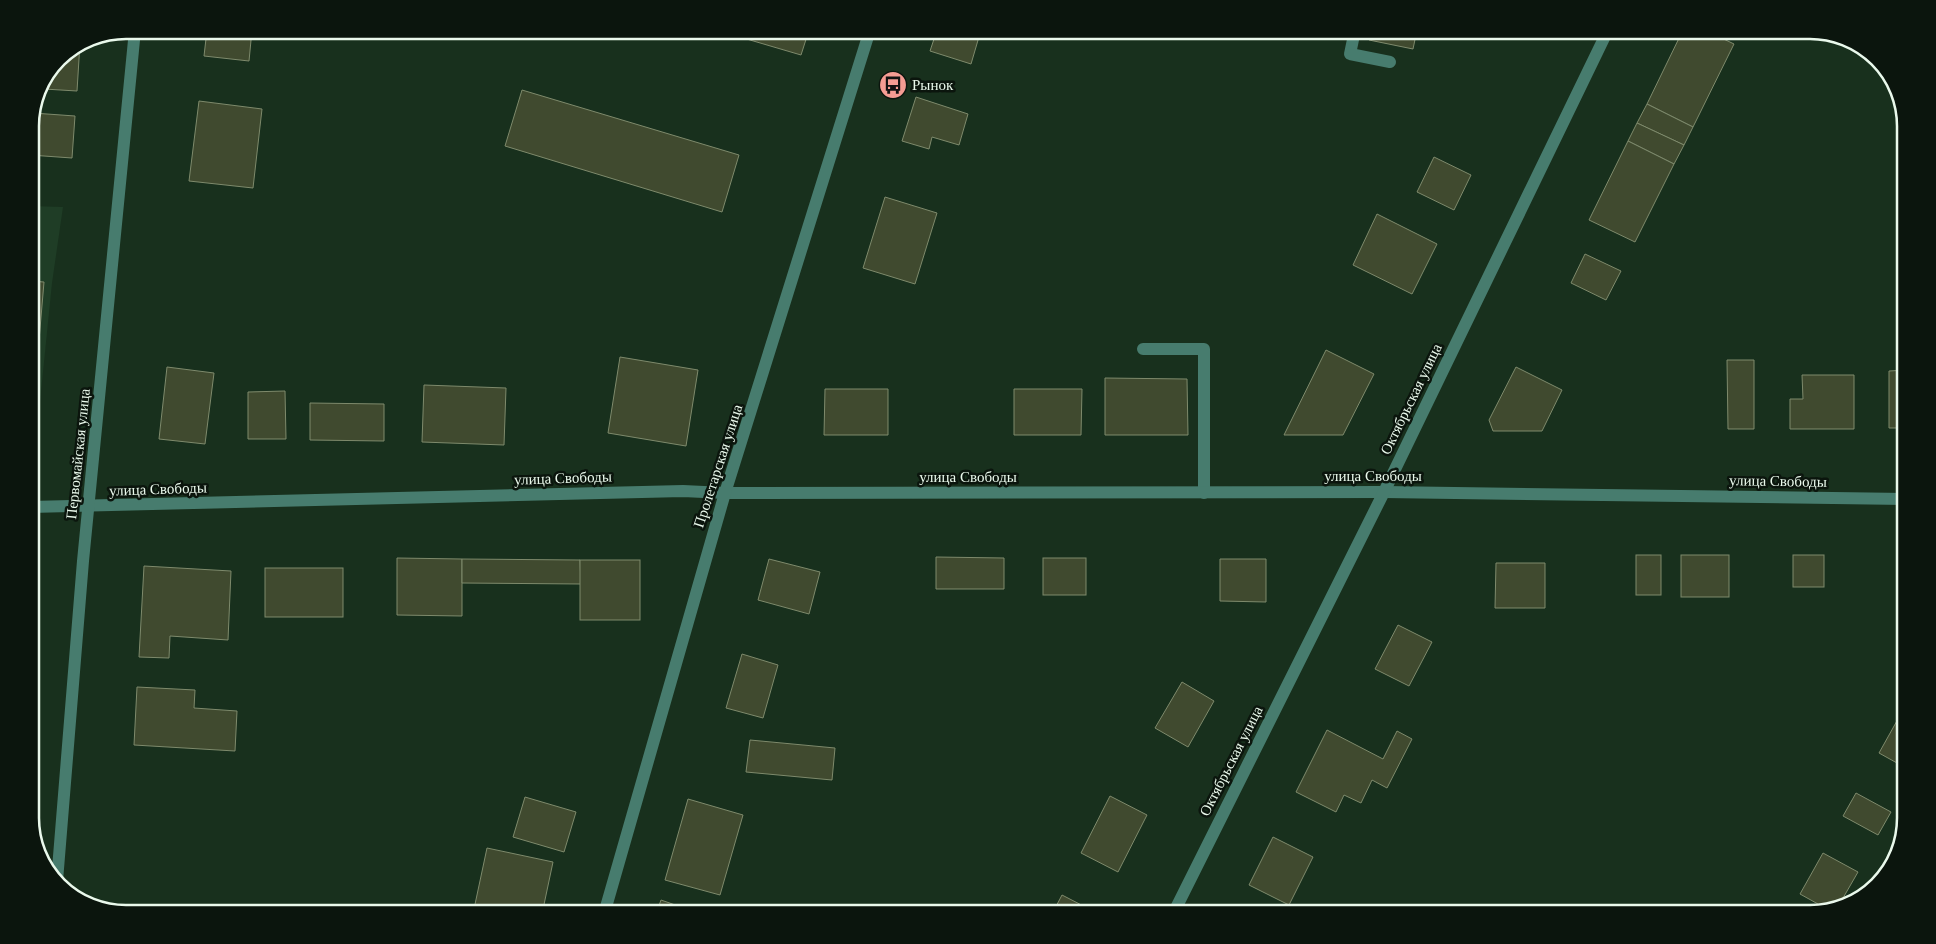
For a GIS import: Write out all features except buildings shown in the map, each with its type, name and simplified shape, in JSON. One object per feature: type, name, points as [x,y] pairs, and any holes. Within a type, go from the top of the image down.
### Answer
[{"type":"street","name":"Первомайская улица","points":[[58,873],[134,39]]},
{"type":"street","name":"Пролетарская улица","points":[[607,905],[725,493],[867,39]]},
{"type":"street","points":[[1353,39],[1350,54],[1390,62]]},
{"type":"street","name":"Октябрьская улица","points":[[1178,905],[1384,492],[1604,39]]},
{"type":"street","points":[[1143,349],[1204,349],[1204,493]]},
{"type":"street","name":"улица Свободы","points":[[39,507],[683,491],[725,493],[1384,492],[1897,499]]},
{"type":"shaded area","points":[[39,206],[63,207],[52,283],[39,411]]},
{"type":"place","name":"Рынок","points":[[893,85]]}]
